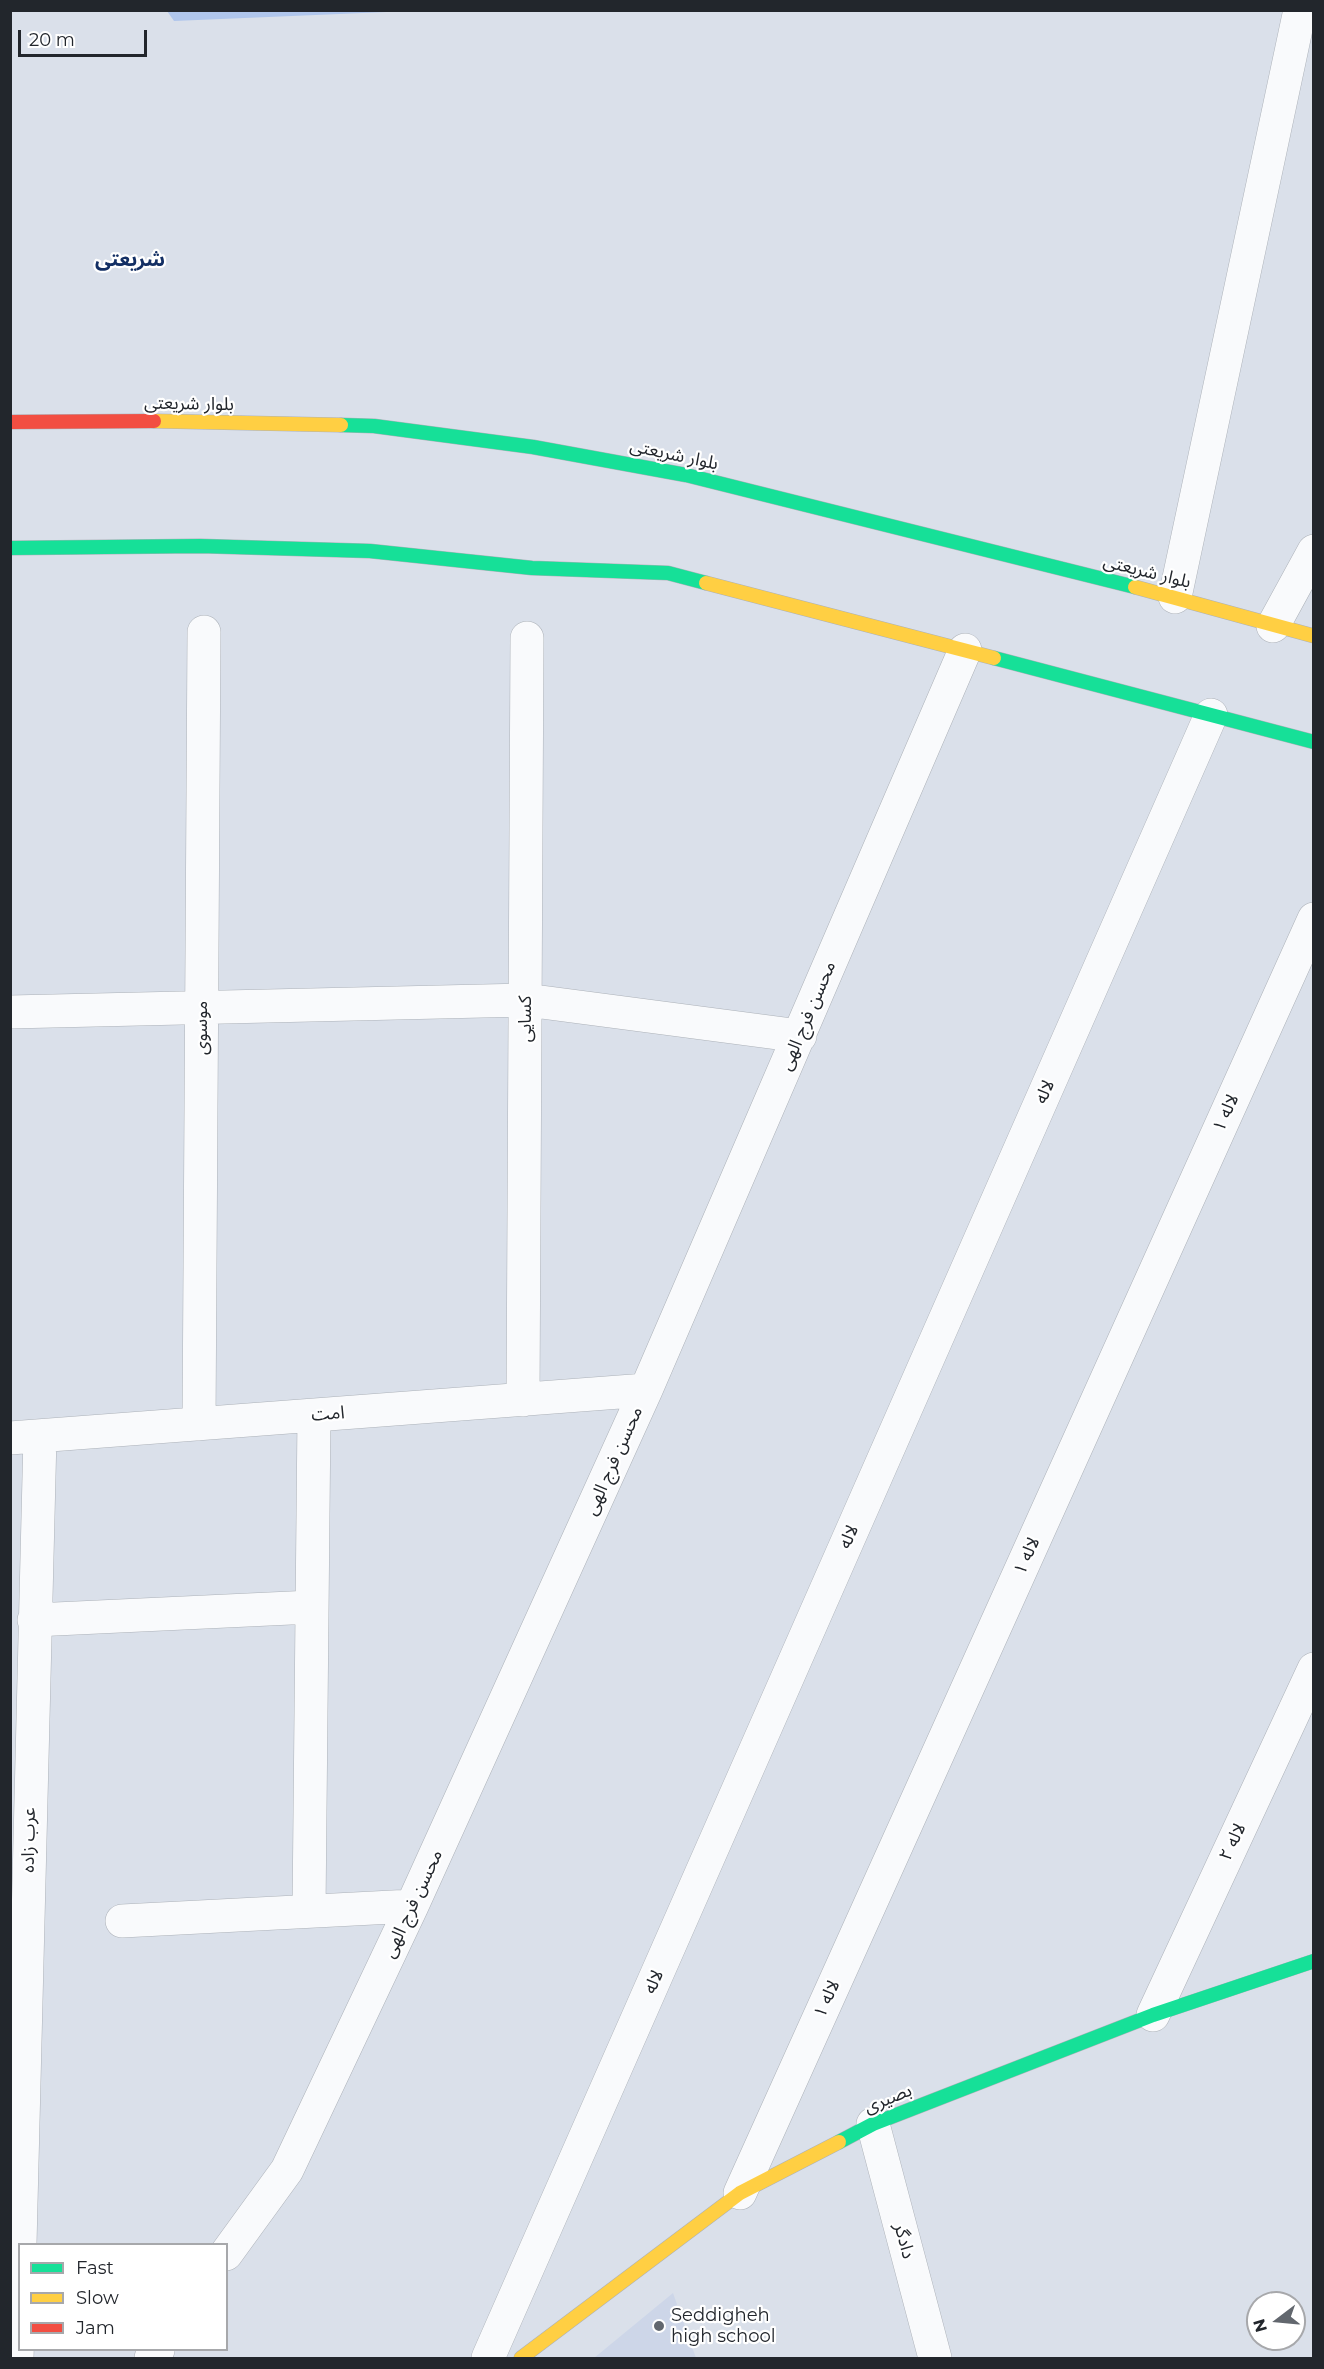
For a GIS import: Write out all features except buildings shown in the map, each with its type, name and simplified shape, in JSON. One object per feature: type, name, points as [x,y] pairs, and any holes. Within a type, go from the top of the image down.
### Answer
[{"type":"main road","name":"بلوار شریعتی","points":[[10,423],[123,420],[374,426],[533,447],[686,475],[1175,597],[1314,636]]},
{"type":"main road","points":[[10,548],[200,546],[370,551],[532,568],[668,573],[1314,742]]},
{"type":"main road","name":"بصیری","points":[[521,2358],[740,2193],[873,2124],[1153,2015],[1314,1961]]},
{"type":"street","points":[[1175,597],[1300,10]]},
{"type":"street","points":[[1273,626],[1314,551]]},
{"type":"street","name":"موسوی","points":[[199,1424],[204,632]]},
{"type":"street","name":"کسایی","points":[[523,1400],[527,638]]},
{"type":"street","name":"محسن فرج الهی","points":[[228,2251],[287,2170],[412,1906],[646,1390],[965,650]]},
{"type":"street","name":"لاله","points":[[488,2358],[1211,715]]},
{"type":"street","name":"لاله ۱","points":[[740,2193],[1302,974],[1314,919]]},
{"type":"street","points":[[10,1012],[526,1000],[800,1036]]},
{"type":"street","name":"امت","points":[[25,1437],[646,1390]]},
{"type":"street","points":[[309,1911],[314,1415]]},
{"type":"street","name":"عرب زاده","points":[[20,2243],[34,1620],[25,1437]]},
{"type":"street","points":[[34,1620],[312,1607]]},
{"type":"street","name":"لاله ۲","points":[[1153,2015],[1314,1669]]},
{"type":"street","points":[[122,1921],[412,1906]]},
{"type":"street","name":"دادگر","points":[[873,2124],[934,2358]]},
{"type":"street","points":[[17,2358],[18,2328]]},
{"type":"shaded area","points":[[167,11],[410,11],[174,21]]},
{"type":"shaded area","name":"Seddigheh high school","points":[[673,2293],[696,2358],[594,2358]]},
{"type":"traffic: fast","points":[[341,425],[374,426],[533,447],[686,475],[1135,587]]},
{"type":"traffic: fast","points":[[10,548],[200,546],[370,551],[532,568],[668,573],[706,583]]},
{"type":"traffic: fast","points":[[994,658],[1314,742]]},
{"type":"traffic: fast","points":[[839,2142],[873,2124],[1153,2015],[1314,1961]]},
{"type":"traffic: slow","points":[[154,421],[341,425]]},
{"type":"traffic: slow","points":[[706,583],[994,658]]},
{"type":"traffic: slow","points":[[1135,587],[1314,636]]},
{"type":"traffic: slow","points":[[521,2358],[740,2193],[839,2142]]},
{"type":"traffic: jam","points":[[10,422],[154,421]]},
{"type":"place","name":"Seddigheh high school","points":[[659,2326]]},
{"type":"district","name":"شریعتی","points":[[130,260]]}]
